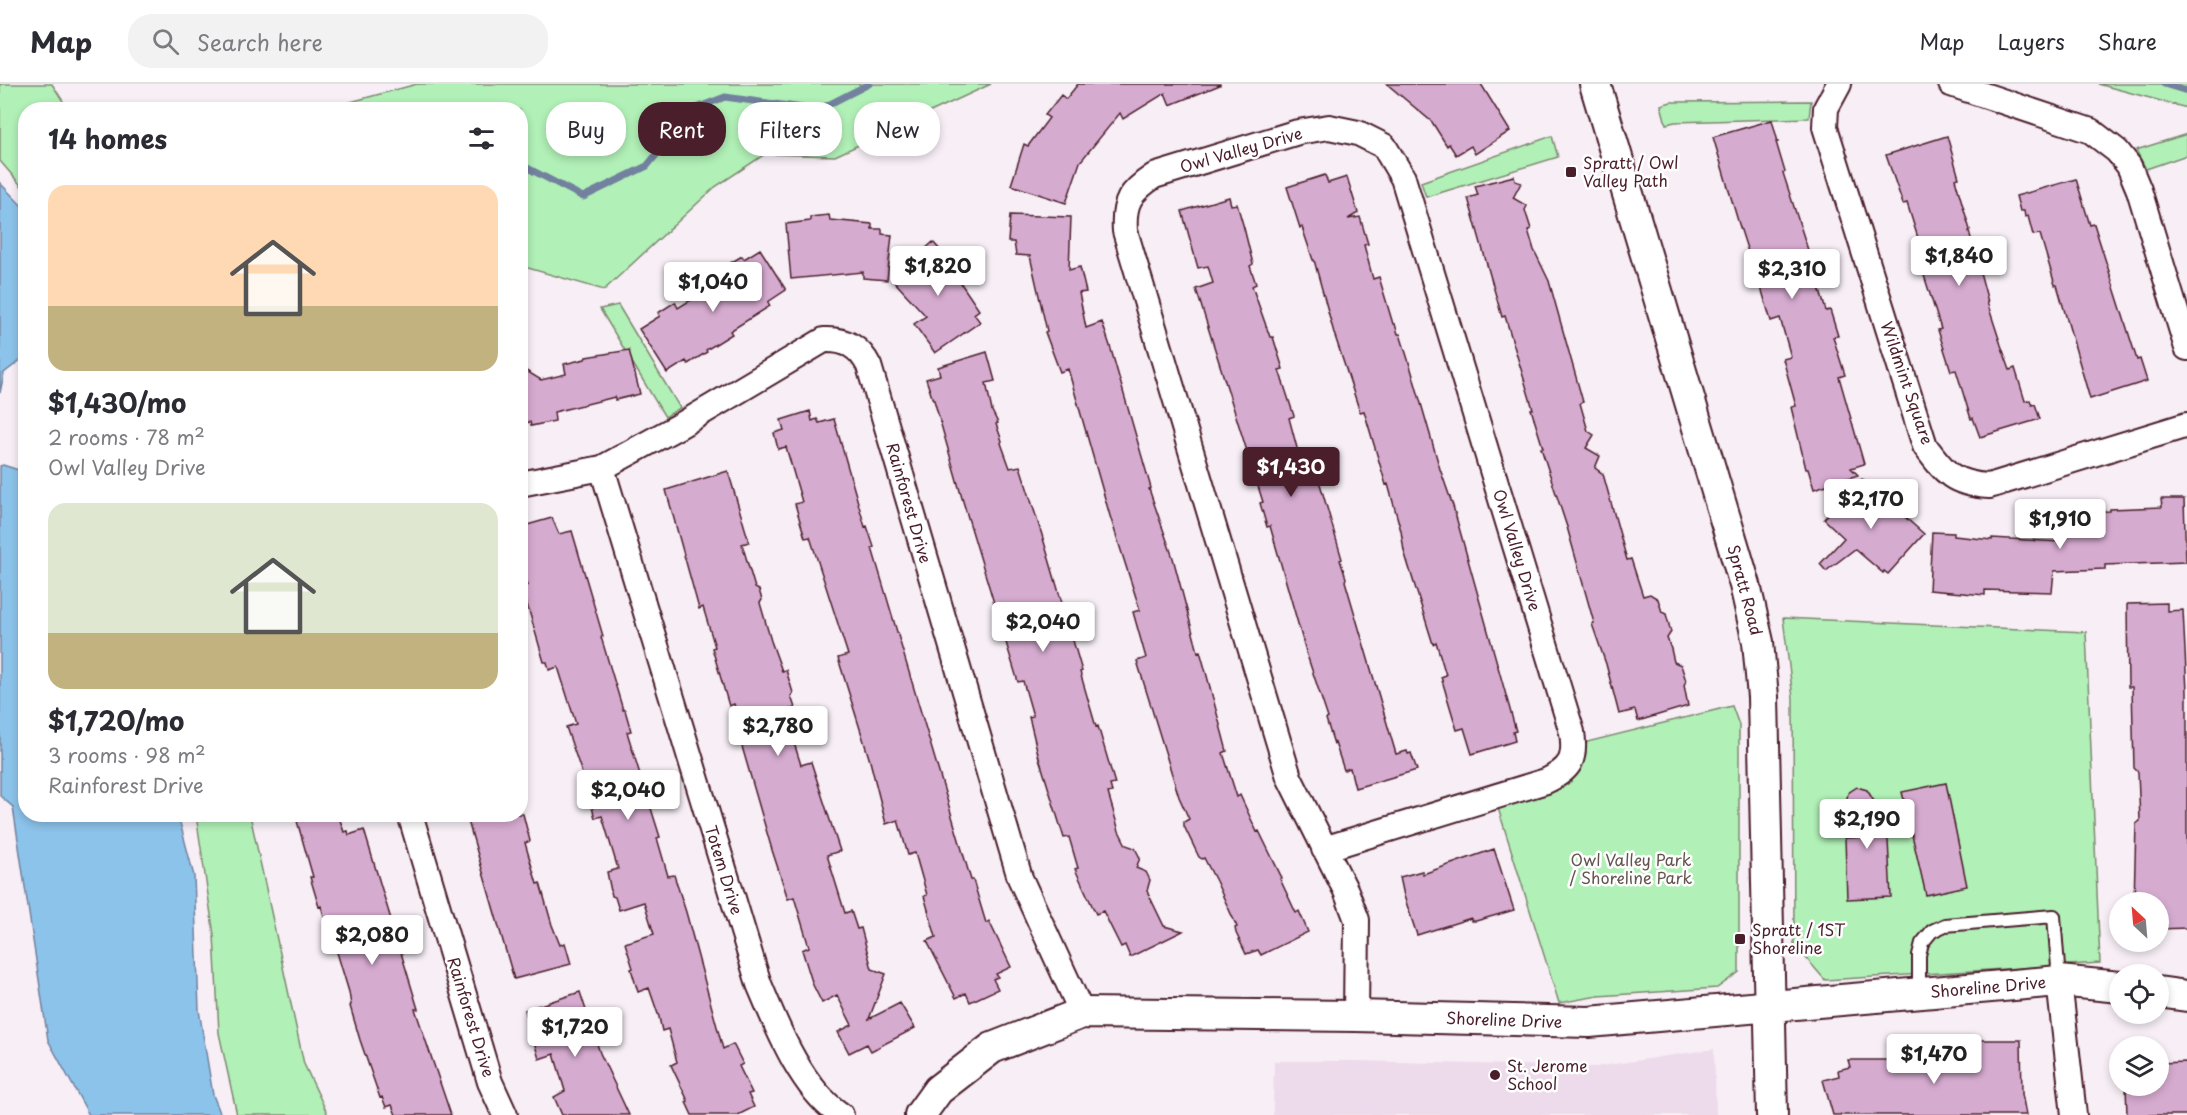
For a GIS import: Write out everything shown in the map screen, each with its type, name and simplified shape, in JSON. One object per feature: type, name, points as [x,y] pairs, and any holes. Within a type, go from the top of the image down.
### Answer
[{"type":"street","name":"Spratt Road","points":[[1595,84],[1739,566],[1758,642],[1764,697],[1772,1115]]},
{"type":"street","name":"Wildmint Square","points":[[1839,84],[1826,108],[1825,127],[1925,446],[1945,473],[1974,485],[1989,486],[2187,425]]},
{"type":"street","points":[[1951,84],[2091,131],[2117,151],[2128,166],[2139,190],[2187,348]]},
{"type":"street","name":"Owl Valley Drive","points":[[1324,849],[1546,781],[1567,768],[1574,746],[1572,732],[1403,178],[1384,146],[1358,133],[1329,127],[1298,132],[1154,176],[1139,186],[1129,198],[1124,214],[1125,231],[1289,777],[1324,849],[1346,891],[1357,920],[1356,1016]]},
{"type":"street","name":"Rainforest Drive","points":[[528,482],[602,468],[824,340],[848,343],[856,348],[864,357],[872,378],[1020,878],[1082,1012]]},
{"type":"street","name":"Totem Drive","points":[[602,468],[759,984],[791,1053],[810,1084],[841,1115]]},
{"type":"street","name":"Rainforest Drive","points":[[412,822],[490,1082],[505,1115]]},
{"type":"street","name":"Shoreline Drive","points":[[920,1115],[938,1090],[993,1048],[1082,1012],[1589,1022],[2059,981],[2109,986]]},
{"type":"street","points":[[2059,981],[2074,1115]]},
{"type":"street","points":[[2169,994],[2187,996]]},
{"type":"lane","points":[[1919,993],[1919,955],[1927,935],[1945,925],[2000,919],[2054,916],[2059,981]]},
{"type":"shaded area","name":"St. Jerome School","points":[[1714,1049],[1716,1115],[1273,1115],[1274,1061],[1595,1067]]},
{"type":"green space","points":[[0,84],[52,84],[64,102],[18,102],[18,182],[0,161]]},
{"type":"green space","points":[[417,84],[991,84],[940,108],[940,102],[854,102],[854,147],[842,153],[842,102],[738,102],[738,156],[762,156],[715,187],[604,290],[528,268],[528,102],[351,102]]},
{"type":"green space","points":[[2098,84],[2187,84],[2187,108]]},
{"type":"green space","points":[[1811,101],[1809,118],[1666,124],[1661,105],[1671,102]]},
{"type":"green space","points":[[2187,134],[2187,155],[2146,169],[2136,150]]},
{"type":"green space","points":[[1552,136],[1558,157],[1426,197],[1421,182]]},
{"type":"green space","points":[[618,305],[680,408],[665,417],[600,309]]},
{"type":"green space","points":[[1783,618],[2086,632],[2100,963],[1825,980],[1794,944],[1793,698]]},
{"type":"green space","name":"Owl Valley Park / Shoreline Park","points":[[1732,706],[1739,725],[1739,972],[1717,988],[1598,996],[1559,1003],[1498,808],[1548,791],[1573,777],[1579,770],[1587,742]]},
{"type":"green space","points":[[197,822],[252,822],[304,1064],[328,1115],[237,1115],[219,1033],[214,935]]},
{"type":"water","points":[[0,183],[18,202],[18,362],[4,373],[0,393]]},
{"type":"water","points":[[0,466],[18,470],[18,822],[180,822],[194,876],[199,1010],[213,1095],[221,1115],[89,1115],[48,1040],[13,807],[0,796]]},
{"type":"building","points":[[1078,84],[1220,85],[1170,105],[1165,93],[1123,119],[1120,113],[1080,162],[1066,203],[1011,185],[1024,144],[1028,146],[1049,118],[1045,115],[1061,95],[1066,99]]},
{"type":"building","points":[[1387,84],[1481,84],[1510,131],[1475,154],[1471,146],[1456,155],[1449,144],[1447,146],[1432,122]]},
{"type":"building","points":[[1772,120],[1785,172],[1783,173],[1826,311],[1830,310],[1838,336],[1833,337],[1845,375],[1839,377],[1864,464],[1851,468],[1858,475],[1814,489],[1808,469],[1806,469],[1791,407],[1796,406],[1783,359],[1791,357],[1780,318],[1771,321],[1713,137]]},
{"type":"building","points":[[1947,136],[1959,178],[1955,179],[1987,302],[2001,345],[2010,370],[2015,368],[2025,401],[2030,400],[2032,405],[2035,404],[2040,419],[1980,437],[1973,418],[1971,419],[1956,370],[1951,371],[1938,330],[1941,329],[1916,250],[1919,250],[1915,239],[1918,238],[1907,203],[1903,204],[1886,155]]},
{"type":"building","points":[[1325,175],[1328,183],[1347,177],[1358,213],[1348,219],[1360,217],[1368,244],[1364,245],[1373,279],[1379,277],[1393,324],[1400,334],[1453,506],[1516,731],[1513,732],[1515,741],[1472,754],[1464,728],[1457,730],[1441,677],[1446,675],[1436,642],[1433,644],[1404,551],[1388,484],[1386,485],[1364,411],[1360,412],[1334,333],[1314,260],[1302,227],[1300,228],[1287,187]]},
{"type":"building","points":[[1514,176],[1515,181],[1521,183],[1513,198],[1527,206],[1525,210],[1531,229],[1528,230],[1534,250],[1549,281],[1583,402],[1580,403],[1588,431],[1594,435],[1586,448],[1600,456],[1595,468],[1603,474],[1627,560],[1631,559],[1643,596],[1650,594],[1658,599],[1662,612],[1666,614],[1671,632],[1667,638],[1674,662],[1681,665],[1686,681],[1684,685],[1688,706],[1638,721],[1635,710],[1619,714],[1606,664],[1592,624],[1594,623],[1567,527],[1541,448],[1543,448],[1531,409],[1533,409],[1505,316],[1502,317],[1468,198],[1478,195],[1475,186]]},
{"type":"building","points":[[2076,179],[2090,225],[2094,224],[2137,360],[2140,359],[2147,381],[2090,399],[2040,234],[2033,235],[2028,216],[2025,217],[2024,211],[2020,211],[2016,196]]},
{"type":"building","points":[[1229,197],[1231,205],[1237,204],[1253,264],[1250,266],[1256,284],[1252,286],[1270,337],[1273,337],[1283,369],[1279,370],[1294,416],[1289,418],[1297,448],[1307,480],[1318,477],[1342,559],[1340,560],[1345,581],[1396,754],[1407,751],[1408,754],[1411,753],[1417,770],[1355,788],[1350,768],[1344,770],[1326,719],[1328,718],[1307,655],[1270,526],[1267,527],[1260,503],[1263,502],[1196,289],[1213,283],[1208,266],[1198,268],[1182,211]]},
{"type":"building","points":[[829,215],[830,220],[872,224],[872,229],[882,229],[882,234],[892,235],[887,280],[863,278],[863,272],[791,279],[786,224],[810,221],[810,217]]},
{"type":"building","points":[[1010,215],[1071,217],[1069,270],[1080,267],[1086,292],[1079,293],[1086,328],[1102,322],[1110,346],[1151,488],[1149,489],[1173,558],[1198,652],[1200,651],[1227,751],[1223,753],[1237,797],[1240,795],[1257,832],[1259,831],[1296,913],[1299,911],[1308,932],[1261,955],[1258,950],[1246,954],[1236,933],[1235,928],[1237,927],[1216,881],[1204,858],[1199,857],[1184,826],[1184,822],[1189,819],[1179,797],[1137,661],[1146,658],[1133,612],[1140,610],[1110,516],[1068,369],[1060,372],[1045,332],[1047,331],[1030,256],[1016,255],[1014,242],[1008,242]]},
{"type":"building","points":[[933,242],[949,260],[954,255],[967,270],[958,279],[979,310],[974,314],[980,322],[935,353],[914,324],[926,316],[892,279]]},
{"type":"building","points":[[760,249],[786,290],[768,302],[770,306],[730,331],[732,334],[706,350],[707,352],[667,373],[639,329],[660,316],[658,313],[675,302],[678,308],[733,274],[727,265],[742,256],[744,259]]},
{"type":"building","points":[[629,350],[640,394],[615,400],[615,397],[554,412],[555,421],[531,426],[528,422],[528,372],[541,380],[566,374],[564,364],[586,357]]},
{"type":"building","points":[[987,352],[995,381],[986,383],[992,411],[998,423],[996,424],[1001,443],[1010,468],[1020,466],[1042,535],[1096,727],[1098,726],[1115,784],[1110,785],[1112,792],[1108,793],[1119,831],[1126,845],[1135,848],[1140,858],[1136,868],[1146,872],[1150,880],[1147,891],[1164,926],[1183,931],[1130,957],[1125,945],[1121,947],[1103,911],[1096,914],[1075,869],[1078,868],[1069,837],[1064,838],[1039,758],[1029,717],[1033,716],[1023,681],[1018,682],[926,379],[940,375],[938,367]]},
{"type":"building","points":[[810,411],[812,421],[817,419],[819,423],[834,419],[865,527],[867,526],[874,547],[872,548],[971,880],[973,880],[986,923],[989,921],[1011,967],[996,974],[998,977],[993,979],[998,989],[970,1002],[966,993],[956,998],[927,941],[936,937],[915,853],[908,855],[898,820],[886,824],[870,761],[838,658],[848,655],[810,537],[805,538],[795,504],[802,502],[786,447],[778,449],[774,433],[784,430],[781,420]]},
{"type":"building","points":[[728,471],[749,542],[742,544],[755,588],[759,590],[762,600],[760,603],[771,641],[782,671],[786,670],[793,693],[791,696],[795,708],[784,711],[801,765],[811,762],[840,851],[827,855],[845,913],[851,911],[857,929],[861,928],[872,969],[886,974],[869,1019],[900,1003],[915,1028],[871,1051],[867,1044],[849,1053],[838,1032],[852,1025],[837,995],[822,1003],[813,985],[802,950],[809,947],[794,897],[788,899],[772,850],[741,743],[745,742],[734,704],[729,706],[712,648],[715,647],[703,607],[699,609],[666,490]]},
{"type":"building","points":[[1862,479],[1924,534],[1888,574],[1884,571],[1883,573],[1855,549],[1826,571],[1820,564],[1844,538],[1824,519]]},
{"type":"building","points":[[2161,499],[2184,499],[2186,562],[2105,565],[2105,569],[2054,571],[2052,592],[1985,590],[1985,595],[1929,590],[1932,532],[1954,533],[1954,536],[1992,540],[1992,538],[2062,542],[2061,517],[2069,517],[2070,512],[2162,507]]},
{"type":"building","points":[[552,518],[559,534],[572,531],[603,636],[601,637],[631,731],[627,732],[642,781],[646,779],[652,801],[649,802],[660,837],[657,838],[668,876],[674,875],[686,912],[723,1049],[733,1044],[743,1064],[739,1066],[752,1093],[748,1094],[754,1107],[738,1115],[692,1115],[671,1065],[677,1062],[668,1029],[662,1031],[649,988],[638,992],[625,943],[654,934],[644,902],[619,910],[615,897],[612,896],[607,872],[618,869],[602,816],[595,818],[590,800],[586,798],[584,789],[586,785],[566,727],[576,724],[558,667],[549,670],[547,662],[544,662],[528,607],[528,525]]},
{"type":"building","points":[[2167,603],[2167,611],[2183,610],[2187,692],[2187,928],[2169,929],[2169,892],[2134,892],[2136,824],[2140,821],[2138,772],[2134,768],[2132,687],[2128,687],[2127,604]]},
{"type":"building","points":[[1946,783],[1967,886],[1926,895],[1902,792]]},
{"type":"building","points":[[1857,787],[1867,790],[1887,822],[1891,897],[1847,899],[1845,838],[1867,837],[1846,803],[1848,793]]},
{"type":"building","points":[[297,822],[341,822],[344,832],[348,831],[349,835],[364,830],[418,1009],[415,1009],[451,1115],[396,1115],[392,1105],[386,1107],[382,1097],[380,1098],[360,1040],[333,939],[331,940],[310,877],[313,877]]},
{"type":"building","points":[[468,822],[525,822],[530,841],[525,843],[537,884],[540,883],[560,945],[565,943],[571,964],[514,979]]},
{"type":"building","points":[[1494,849],[1514,910],[1476,921],[1471,921],[1471,918],[1417,935],[1400,877],[1422,871],[1423,874]]},
{"type":"building","points":[[580,992],[600,1053],[629,1115],[562,1115],[554,1097],[565,1091],[554,1054],[539,1059],[525,1010]]},
{"type":"building","points":[[1979,1040],[2021,1040],[2022,1094],[2026,1115],[1833,1115],[1823,1080],[1839,1076],[1838,1070],[1850,1067],[1848,1060],[1963,1060],[1963,1046],[1980,1045]]},
{"type":"building","points":[[2187,1062],[2187,1115],[2127,1115],[2126,1096],[2169,1096],[2169,1063]]},
{"type":"waterway","points":[[528,168],[583,197],[647,166],[694,109],[725,97],[818,110],[869,84]]},
{"type":"waterway","points":[[2164,84],[2187,91]]},
{"type":"place","name":"Spratt / Owl Valley Path","points":[[1571,172]]},
{"type":"place","name":"Spratt / 1ST Shoreline","points":[[1740,939]]},
{"type":"place","name":"St. Jerome School","points":[[1495,1075]]}]
